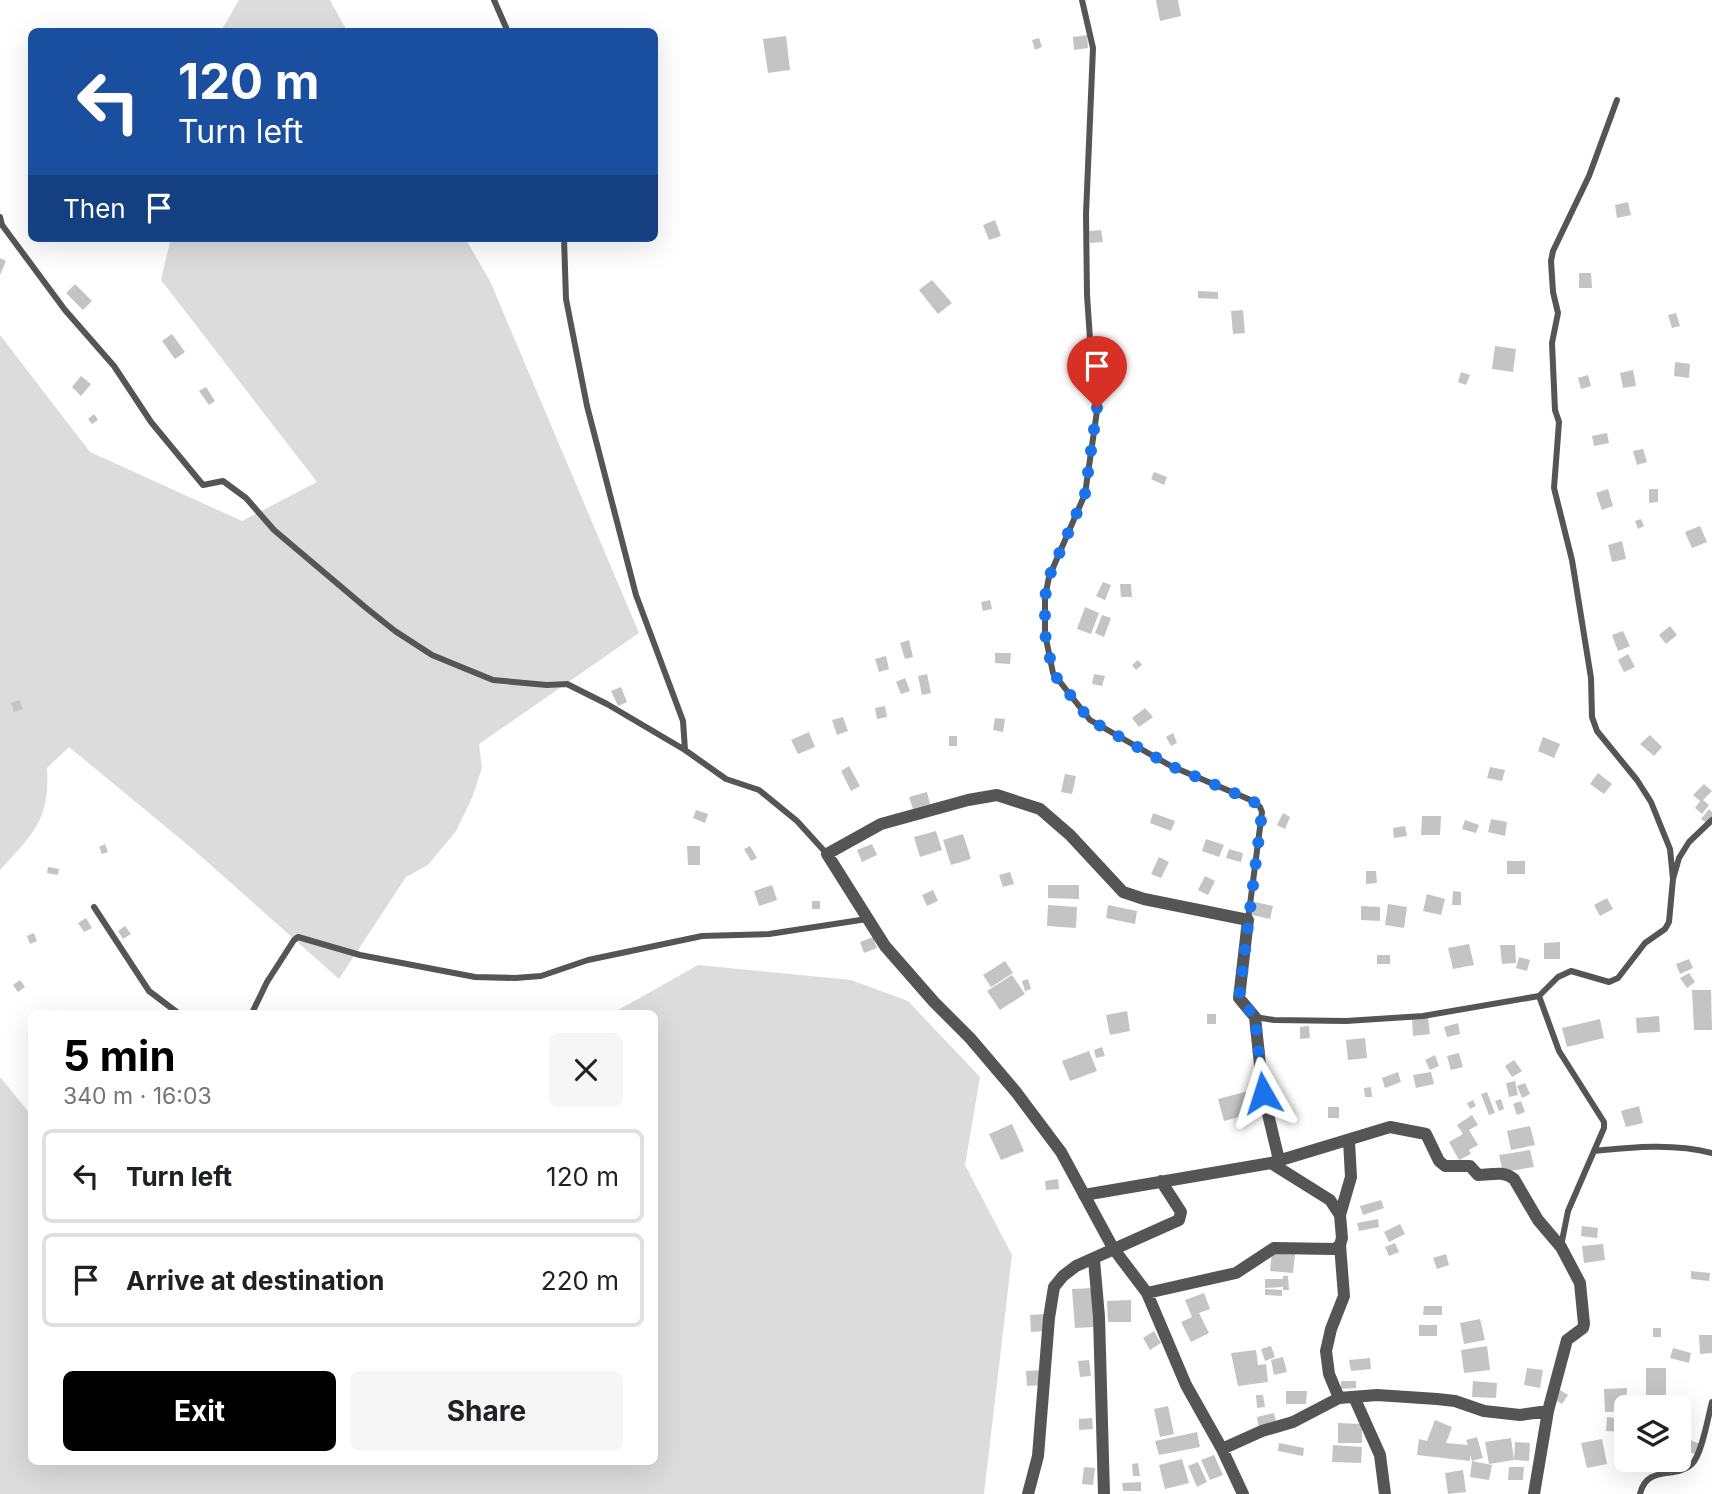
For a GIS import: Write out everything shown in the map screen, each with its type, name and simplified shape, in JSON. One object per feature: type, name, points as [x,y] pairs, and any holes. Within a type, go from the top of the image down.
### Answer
[{"type":"street","points":[[1243,1494],[1222,1449],[1186,1385],[1147,1293],[1113,1248],[1061,1152],[1016,1092],[894,955],[827,854],[881,824],[968,800],[997,795],[1040,809],[1070,835],[1123,891],[1144,899],[1248,920],[1239,998],[1255,1017],[1263,1093],[1275,1161],[1330,1200],[1340,1215]]},
{"type":"street","points":[[1084,1195],[1275,1161],[1390,1127],[1422,1132],[1428,1137],[1441,1165],[1470,1166],[1478,1175],[1503,1172],[1508,1174],[1514,1178],[1538,1220],[1561,1247],[1580,1283],[1584,1324],[1567,1340],[1548,1411],[1534,1494]]},
{"type":"street","points":[[1339,1398],[1328,1374],[1326,1351],[1344,1296],[1340,1215],[1351,1177],[1349,1141]]},
{"type":"street","points":[[1028,1494],[1038,1456],[1054,1287],[1076,1266],[1179,1220],[1181,1212],[1161,1181]]},
{"type":"street","points":[[1147,1293],[1236,1273],[1274,1248],[1335,1249],[1340,1245]]},
{"type":"street","points":[[1094,1260],[1099,1317],[1104,1494]]},
{"type":"street","points":[[1222,1449],[1262,1431],[1293,1422],[1339,1398],[1377,1395],[1455,1401],[1484,1411],[1520,1415],[1548,1411]]},
{"type":"street","points":[[1354,1397],[1380,1454],[1385,1494]]},
{"type":"lane","points":[[494,0],[507,28]]},
{"type":"lane","points":[[1082,0],[1093,48],[1086,214],[1087,295],[1097,411],[1085,494],[1049,577],[1045,597],[1045,634],[1053,673],[1090,720],[1171,766],[1253,801],[1260,807],[1261,821],[1248,920]]},
{"type":"lane","points":[[1617,100],[1589,176],[1550,261],[1558,313],[1552,343],[1555,410],[1559,422],[1554,488],[1572,560],[1591,678],[1592,718],[1597,731],[1637,780],[1651,802],[1670,849],[1673,879]]},
{"type":"lane","points":[[0,217],[2,225],[65,310],[114,366],[151,422],[203,485],[223,481],[246,498],[274,530],[365,607],[432,655],[493,680],[567,684],[630,716],[726,779],[759,790],[797,821],[827,854]]},
{"type":"lane","points":[[564,242],[566,299],[587,406],[636,594],[683,721],[685,750]]},
{"type":"lane","points":[[1255,1017],[1274,1020],[1346,1021],[1423,1016],[1539,996],[1558,977],[1570,971],[1609,982],[1618,978],[1645,943],[1665,929],[1669,922],[1673,879],[1679,858],[1689,842],[1712,820]]},
{"type":"lane","points":[[94,907],[149,990],[174,1010]]},
{"type":"lane","points":[[253,1010],[267,982],[298,937],[372,958],[475,976],[515,978],[541,976],[588,960],[702,936],[769,934],[869,919]]},
{"type":"lane","points":[[1539,996],[1559,1051],[1604,1122],[1568,1211],[1561,1247]]},
{"type":"lane","points":[[1594,1151],[1634,1146],[1669,1147],[1712,1153]]},
{"type":"lane","points":[[1640,1494],[1642,1485],[1650,1477],[1690,1467],[1696,1459],[1712,1402]]},
{"type":"shaded area","points":[[239,0],[330,0],[345,28],[223,28]]},
{"type":"shaded area","points":[[170,242],[467,242],[490,281],[639,633],[479,744],[482,768],[472,798],[456,831],[428,865],[406,877],[339,979],[195,851],[69,747],[47,768],[46,801],[37,825],[0,870],[0,335],[90,452],[242,521],[317,482],[161,280]]},
{"type":"shaded area","points":[[698,965],[851,980],[908,1001],[980,1077],[965,1165],[1012,1255],[984,1494],[0,1494],[0,1077],[28,1111],[28,1465],[658,1465],[658,1010],[618,1010]]},
{"type":"building","points":[[1156,0],[1178,0],[1181,16],[1160,21]]},
{"type":"building","points":[[1087,35],[1088,48],[1074,50],[1073,37]]},
{"type":"building","points":[[786,36],[790,70],[768,73],[763,39]]},
{"type":"building","points":[[1039,38],[1042,47],[1035,50],[1032,40]]},
{"type":"building","points":[[1628,202],[1631,215],[1617,218],[1615,205]]},
{"type":"building","points":[[995,220],[1001,236],[989,240],[983,225]]},
{"type":"building","points":[[1101,230],[1103,242],[1090,243],[1089,231]]},
{"type":"building","points":[[0,258],[6,261],[0,275]]},
{"type":"building","points":[[1579,273],[1591,273],[1592,288],[1579,288]]},
{"type":"building","points":[[932,280],[952,303],[938,314],[919,290]]},
{"type":"building","points":[[75,284],[92,301],[83,310],[66,293]]},
{"type":"building","points":[[1198,291],[1218,292],[1218,299],[1198,298]]},
{"type":"building","points":[[1243,310],[1245,333],[1233,334],[1231,311]]},
{"type":"building","points":[[1676,313],[1680,326],[1672,328],[1668,315]]},
{"type":"building","points":[[172,334],[185,352],[175,359],[162,341]]},
{"type":"building","points":[[1495,346],[1516,349],[1513,372],[1492,369]]},
{"type":"building","points":[[1675,362],[1690,364],[1689,378],[1674,376]]},
{"type":"building","points":[[1633,370],[1636,386],[1623,388],[1620,373]]},
{"type":"building","points":[[1461,372],[1470,375],[1466,385],[1458,382]]},
{"type":"building","points":[[1588,375],[1591,386],[1581,389],[1578,378]]},
{"type":"building","points":[[81,376],[91,384],[81,396],[72,387]]},
{"type":"building","points":[[206,387],[215,401],[209,405],[199,391]]},
{"type":"building","points":[[94,414],[98,420],[92,424],[88,419]]},
{"type":"building","points":[[1607,433],[1609,443],[1594,446],[1592,436]]},
{"type":"building","points":[[1643,449],[1647,462],[1637,465],[1633,451]]},
{"type":"building","points":[[1154,472],[1167,477],[1164,485],[1151,479]]},
{"type":"building","points":[[1608,489],[1613,506],[1602,510],[1596,493]]},
{"type":"building","points":[[1649,489],[1658,489],[1658,502],[1649,503]]},
{"type":"building","points":[[1641,519],[1644,526],[1638,529],[1635,521]]},
{"type":"building","points":[[1700,526],[1707,542],[1692,548],[1685,532]]},
{"type":"building","points":[[1622,541],[1626,559],[1612,562],[1608,545]]},
{"type":"building","points":[[1103,582],[1111,585],[1105,600],[1096,596]]},
{"type":"building","points":[[1120,584],[1131,584],[1132,597],[1121,597]]},
{"type":"building","points":[[990,600],[992,609],[983,611],[981,602]]},
{"type":"building","points":[[1085,607],[1099,613],[1091,634],[1077,629]]},
{"type":"building","points":[[1102,615],[1111,618],[1104,637],[1095,633]]},
{"type":"building","points":[[1670,626],[1677,635],[1666,644],[1659,635]]},
{"type":"building","points":[[1623,631],[1630,646],[1618,651],[1612,635]]},
{"type":"building","points":[[909,640],[913,657],[905,659],[900,643]]},
{"type":"building","points":[[995,653],[1011,653],[1010,664],[995,663]]},
{"type":"building","points":[[1628,654],[1635,667],[1624,672],[1618,660]]},
{"type":"building","points":[[886,656],[889,669],[879,672],[875,659]]},
{"type":"building","points":[[1138,660],[1142,665],[1136,670],[1132,665]]},
{"type":"building","points":[[927,674],[931,693],[922,695],[918,676]]},
{"type":"building","points":[[1094,674],[1105,676],[1102,686],[1092,684]]},
{"type":"building","points":[[905,678],[910,691],[901,694],[896,682]]},
{"type":"building","points":[[621,687],[627,702],[618,706],[611,691]]},
{"type":"building","points":[[19,700],[23,709],[14,712],[11,703]]},
{"type":"building","points":[[885,706],[887,717],[877,719],[875,708]]},
{"type":"building","points":[[1145,708],[1153,717],[1139,727],[1132,718]]},
{"type":"building","points":[[843,717],[848,731],[837,735],[832,720]]},
{"type":"building","points":[[995,718],[1005,719],[1003,732],[993,730]]},
{"type":"building","points":[[809,732],[815,747],[798,754],[791,740]]},
{"type":"building","points":[[1173,733],[1177,743],[1171,746],[1166,737]]},
{"type":"building","points":[[1650,735],[1662,747],[1654,756],[1640,744]]},
{"type":"building","points":[[949,736],[957,736],[957,746],[949,746]]},
{"type":"building","points":[[1543,737],[1560,744],[1554,758],[1538,751]]},
{"type":"building","points":[[849,766],[860,786],[851,791],[841,771]]},
{"type":"building","points":[[1490,767],[1505,770],[1502,781],[1487,778]]},
{"type":"building","points":[[1598,773],[1612,784],[1604,794],[1590,784]]},
{"type":"building","points":[[1065,774],[1076,776],[1072,794],[1061,792]]},
{"type":"building","points":[[1704,784],[1712,791],[1703,800],[1709,805],[1702,814],[1695,808],[1700,801],[1693,795]]},
{"type":"building","points":[[927,792],[930,804],[913,809],[909,797]]},
{"type":"building","points":[[1709,809],[1712,818],[1708,824],[1701,819]]},
{"type":"building","points":[[696,810],[708,814],[705,823],[693,818]]},
{"type":"building","points":[[1153,813],[1175,821],[1171,831],[1150,823]]},
{"type":"building","points":[[1283,813],[1290,817],[1285,829],[1277,825]]},
{"type":"building","points":[[1422,816],[1441,816],[1440,835],[1421,835]]},
{"type":"building","points":[[1491,819],[1507,822],[1505,836],[1488,832]]},
{"type":"building","points":[[1465,820],[1479,825],[1476,833],[1462,829]]},
{"type":"building","points":[[1405,826],[1407,836],[1394,838],[1393,828]]},
{"type":"building","points":[[936,831],[942,850],[920,857],[914,837]]},
{"type":"building","points":[[963,834],[971,859],[951,865],[943,840]]},
{"type":"building","points":[[1206,839],[1224,845],[1219,857],[1202,851]]},
{"type":"building","points":[[105,844],[108,852],[102,854],[99,847]]},
{"type":"building","points":[[872,844],[877,855],[862,862],[857,850]]},
{"type":"building","points":[[687,846],[700,846],[700,865],[688,865]]},
{"type":"building","points":[[750,846],[757,858],[751,861],[744,849]]},
{"type":"building","points":[[1229,849],[1243,853],[1241,862],[1226,858]]},
{"type":"building","points":[[1159,857],[1169,862],[1161,878],[1151,874]]},
{"type":"building","points":[[1507,861],[1525,861],[1525,874],[1507,874]]},
{"type":"building","points":[[48,867],[59,869],[58,875],[47,873]]},
{"type":"building","points":[[1366,871],[1376,871],[1377,883],[1366,884]]},
{"type":"building","points":[[1010,872],[1014,884],[1003,887],[999,875]]},
{"type":"building","points":[[1205,876],[1215,881],[1208,895],[1198,890]]},
{"type":"building","points":[[772,885],[777,900],[759,906],[754,891]]},
{"type":"building","points":[[1048,885],[1079,885],[1079,899],[1048,898]]},
{"type":"building","points":[[933,890],[938,901],[927,906],[922,895]]},
{"type":"building","points":[[1453,891],[1461,892],[1461,905],[1452,905]]},
{"type":"building","points":[[1427,894],[1445,899],[1441,915],[1423,911]]},
{"type":"building","points":[[1607,898],[1613,909],[1600,916],[1594,905]]},
{"type":"building","points":[[812,901],[820,901],[820,909],[812,909]]},
{"type":"building","points":[[1255,902],[1273,906],[1270,919],[1252,915]]},
{"type":"building","points":[[1388,904],[1407,907],[1404,928],[1385,925]]},
{"type":"building","points":[[1048,905],[1077,907],[1076,928],[1047,926]]},
{"type":"building","points":[[1108,905],[1137,911],[1135,924],[1106,918]]},
{"type":"building","points":[[1361,906],[1380,907],[1380,921],[1361,920]]},
{"type":"building","points":[[86,918],[92,928],[84,932],[78,923]]},
{"type":"building","points":[[125,926],[131,934],[123,939],[118,931]]},
{"type":"building","points":[[34,933],[37,941],[30,944],[27,936]]},
{"type":"building","points":[[873,937],[877,948],[864,953],[860,942]]},
{"type":"building","points":[[1560,942],[1560,959],[1544,959],[1544,943]]},
{"type":"building","points":[[1469,944],[1474,965],[1453,969],[1448,948]]},
{"type":"building","points":[[1500,945],[1515,945],[1516,963],[1502,964]]},
{"type":"building","points":[[1377,955],[1390,955],[1390,964],[1377,964]]},
{"type":"building","points":[[1519,957],[1530,960],[1527,971],[1516,968]]},
{"type":"building","points":[[1689,959],[1693,968],[1680,974],[1676,964]]},
{"type":"building","points":[[1005,961],[1013,973],[991,987],[983,975]]},
{"type":"building","points":[[1689,973],[1695,982],[1687,988],[1680,978]]},
{"type":"building","points":[[1012,975],[1025,994],[1000,1010],[987,991]]},
{"type":"building","points":[[1028,979],[1031,989],[1025,991],[1022,981]]},
{"type":"building","points":[[20,980],[25,987],[18,992],[13,985]]},
{"type":"building","points":[[1692,990],[1711,990],[1712,1030],[1694,1030]]},
{"type":"building","points":[[1127,1011],[1130,1031],[1110,1035],[1106,1015]]},
{"type":"building","points":[[1207,1014],[1216,1014],[1216,1024],[1207,1024]]},
{"type":"building","points":[[1659,1016],[1660,1032],[1637,1033],[1636,1018]]},
{"type":"building","points":[[1428,1017],[1430,1034],[1413,1036],[1412,1019]]},
{"type":"building","points":[[1600,1019],[1604,1038],[1567,1047],[1562,1028]]},
{"type":"building","points":[[1458,1023],[1460,1034],[1447,1037],[1444,1027]]},
{"type":"building","points":[[1309,1026],[1310,1038],[1300,1039],[1300,1027]]},
{"type":"building","points":[[1365,1038],[1367,1058],[1348,1060],[1346,1040]]},
{"type":"building","points":[[1102,1047],[1105,1056],[1096,1058],[1094,1050]]},
{"type":"building","points":[[1089,1051],[1097,1071],[1070,1081],[1062,1061]]},
{"type":"building","points":[[1459,1053],[1463,1067],[1451,1070],[1447,1056]]},
{"type":"building","points":[[1435,1055],[1439,1066],[1430,1070],[1425,1060]]},
{"type":"building","points":[[1514,1060],[1522,1071],[1512,1077],[1505,1066]]},
{"type":"building","points":[[1398,1072],[1401,1082],[1385,1088],[1382,1078]]},
{"type":"building","points":[[1431,1072],[1434,1084],[1416,1088],[1413,1075]]},
{"type":"building","points":[[1515,1081],[1518,1095],[1509,1097],[1506,1083]]},
{"type":"building","points":[[1525,1083],[1530,1094],[1522,1098],[1517,1086]]},
{"type":"building","points":[[1371,1087],[1372,1097],[1365,1097],[1364,1088]]},
{"type":"building","points":[[1249,1091],[1254,1113],[1224,1121],[1218,1099]]},
{"type":"building","points":[[1487,1092],[1495,1113],[1489,1115],[1481,1094]]},
{"type":"building","points":[[1501,1099],[1504,1109],[1499,1111],[1495,1101]]},
{"type":"building","points":[[1473,1100],[1476,1106],[1470,1109],[1467,1103]]},
{"type":"building","points":[[1521,1101],[1525,1112],[1517,1115],[1513,1104]]},
{"type":"building","points":[[1639,1106],[1643,1123],[1626,1127],[1621,1111]]},
{"type":"building","points":[[1328,1107],[1339,1107],[1339,1118],[1328,1118]]},
{"type":"building","points":[[1472,1115],[1478,1125],[1469,1130],[1478,1145],[1469,1150],[1471,1154],[1459,1160],[1449,1142],[1463,1134],[1457,1125]]},
{"type":"building","points":[[1012,1124],[1024,1151],[1001,1160],[989,1134]]},
{"type":"building","points":[[1530,1126],[1535,1145],[1511,1150],[1507,1131]]},
{"type":"building","points":[[1530,1150],[1534,1167],[1503,1172],[1499,1155]]},
{"type":"building","points":[[1058,1179],[1059,1189],[1046,1190],[1045,1181]]},
{"type":"building","points":[[1381,1200],[1384,1208],[1363,1215],[1360,1206]]},
{"type":"building","points":[[1378,1219],[1379,1227],[1359,1231],[1357,1223]]},
{"type":"building","points":[[1400,1224],[1405,1234],[1389,1242],[1384,1232]]},
{"type":"building","points":[[1582,1226],[1598,1228],[1597,1238],[1581,1236]]},
{"type":"building","points":[[1395,1243],[1399,1252],[1389,1256],[1385,1247]]},
{"type":"building","points":[[1603,1244],[1605,1260],[1584,1263],[1582,1246]]},
{"type":"building","points":[[1272,1252],[1295,1254],[1293,1273],[1270,1271]]},
{"type":"building","points":[[1446,1254],[1449,1265],[1437,1269],[1433,1258]]},
{"type":"building","points":[[1691,1271],[1710,1273],[1709,1281],[1691,1279]]},
{"type":"building","points":[[1283,1276],[1288,1276],[1289,1290],[1283,1290],[1283,1287],[1265,1288],[1265,1279],[1283,1279]]},
{"type":"building","points":[[1093,1288],[1096,1327],[1075,1328],[1072,1289]]},
{"type":"building","points":[[1265,1289],[1282,1290],[1282,1296],[1265,1295]]},
{"type":"building","points":[[1204,1293],[1210,1309],[1199,1313],[1209,1333],[1191,1342],[1181,1322],[1192,1317],[1185,1300]]},
{"type":"building","points":[[1131,1300],[1131,1322],[1108,1322],[1107,1301]]},
{"type":"building","points":[[1424,1306],[1442,1306],[1442,1315],[1423,1315]]},
{"type":"building","points":[[1045,1314],[1046,1331],[1031,1332],[1030,1315]]},
{"type":"building","points":[[1480,1319],[1485,1340],[1464,1344],[1460,1323]]},
{"type":"building","points":[[1419,1325],[1437,1325],[1437,1336],[1419,1336]]},
{"type":"building","points":[[1653,1328],[1661,1328],[1661,1337],[1653,1337]]},
{"type":"building","points":[[1154,1331],[1161,1343],[1150,1350],[1143,1338]]},
{"type":"building","points":[[1699,1335],[1712,1335],[1712,1353],[1700,1354]]},
{"type":"building","points":[[1271,1346],[1275,1357],[1265,1361],[1261,1349]]},
{"type":"building","points":[[1487,1346],[1490,1370],[1464,1373],[1461,1350]]},
{"type":"building","points":[[1673,1348],[1691,1353],[1689,1363],[1670,1358]]},
{"type":"building","points":[[1256,1350],[1258,1365],[1266,1364],[1268,1382],[1238,1386],[1231,1353]]},
{"type":"building","points":[[1283,1357],[1287,1372],[1274,1375],[1271,1360]]},
{"type":"building","points":[[1370,1358],[1371,1369],[1351,1371],[1349,1360]]},
{"type":"building","points":[[1089,1360],[1091,1376],[1080,1377],[1078,1361]]},
{"type":"building","points":[[1527,1368],[1543,1370],[1540,1388],[1524,1385]]},
{"type":"building","points":[[1646,1368],[1666,1368],[1666,1395],[1646,1395]]},
{"type":"building","points":[[1041,1370],[1042,1385],[1027,1386],[1026,1371]]},
{"type":"building","points":[[1341,1381],[1356,1381],[1356,1388],[1341,1389]]},
{"type":"building","points":[[1473,1381],[1497,1383],[1496,1398],[1472,1397]]},
{"type":"building","points":[[1627,1388],[1627,1395],[1614,1395],[1614,1412],[1605,1412],[1604,1389]]},
{"type":"building","points":[[1560,1390],[1568,1395],[1562,1404],[1554,1399]]},
{"type":"building","points":[[1286,1391],[1307,1391],[1306,1404],[1286,1404]]},
{"type":"building","points":[[1256,1395],[1263,1395],[1265,1407],[1257,1408]]},
{"type":"building","points":[[1168,1406],[1174,1434],[1160,1437],[1154,1409]]},
{"type":"building","points":[[1274,1413],[1277,1425],[1259,1429],[1257,1417]]},
{"type":"building","points":[[1607,1417],[1614,1418],[1614,1431],[1606,1431]]},
{"type":"building","points":[[1092,1418],[1093,1429],[1079,1430],[1079,1419]]},
{"type":"building","points":[[1435,1420],[1452,1427],[1446,1443],[1468,1445],[1466,1440],[1477,1437],[1483,1458],[1472,1461],[1470,1455],[1470,1461],[1417,1455],[1419,1439],[1427,1441]]},
{"type":"building","points":[[1338,1423],[1362,1424],[1362,1443],[1338,1443]]},
{"type":"building","points":[[1197,1432],[1200,1447],[1159,1455],[1155,1441]]},
{"type":"building","points":[[1511,1438],[1514,1460],[1489,1464],[1485,1442]]},
{"type":"building","points":[[1602,1439],[1607,1464],[1587,1468],[1581,1443]]},
{"type":"building","points":[[1691,1440],[1700,1444],[1695,1454],[1691,1452]]},
{"type":"building","points":[[1515,1442],[1530,1443],[1529,1461],[1514,1460]]},
{"type":"building","points":[[1279,1443],[1304,1448],[1303,1456],[1278,1451]]},
{"type":"building","points":[[1333,1445],[1362,1447],[1361,1463],[1332,1462]]},
{"type":"building","points":[[1214,1455],[1223,1475],[1210,1480],[1201,1460]]},
{"type":"building","points":[[1182,1459],[1189,1483],[1165,1489],[1159,1465]]},
{"type":"building","points":[[1472,1461],[1492,1465],[1489,1480],[1470,1477]]},
{"type":"building","points":[[1198,1462],[1207,1482],[1197,1487],[1188,1466]]},
{"type":"building","points":[[1138,1463],[1140,1476],[1133,1476],[1132,1464]]},
{"type":"building","points":[[1084,1467],[1095,1468],[1093,1485],[1082,1484]]},
{"type":"building","points":[[1509,1467],[1524,1467],[1523,1480],[1508,1480]]},
{"type":"building","points":[[1463,1470],[1466,1492],[1448,1494],[1445,1473]]},
{"type":"building","points":[[1141,1482],[1141,1491],[1123,1491],[1122,1483]]},
{"type":"route","points":[[1097,408],[1085,494],[1049,577],[1045,597],[1045,634],[1053,673],[1090,720],[1171,766],[1253,801],[1260,807],[1262,812],[1239,998],[1255,1017],[1263,1093]]}]
